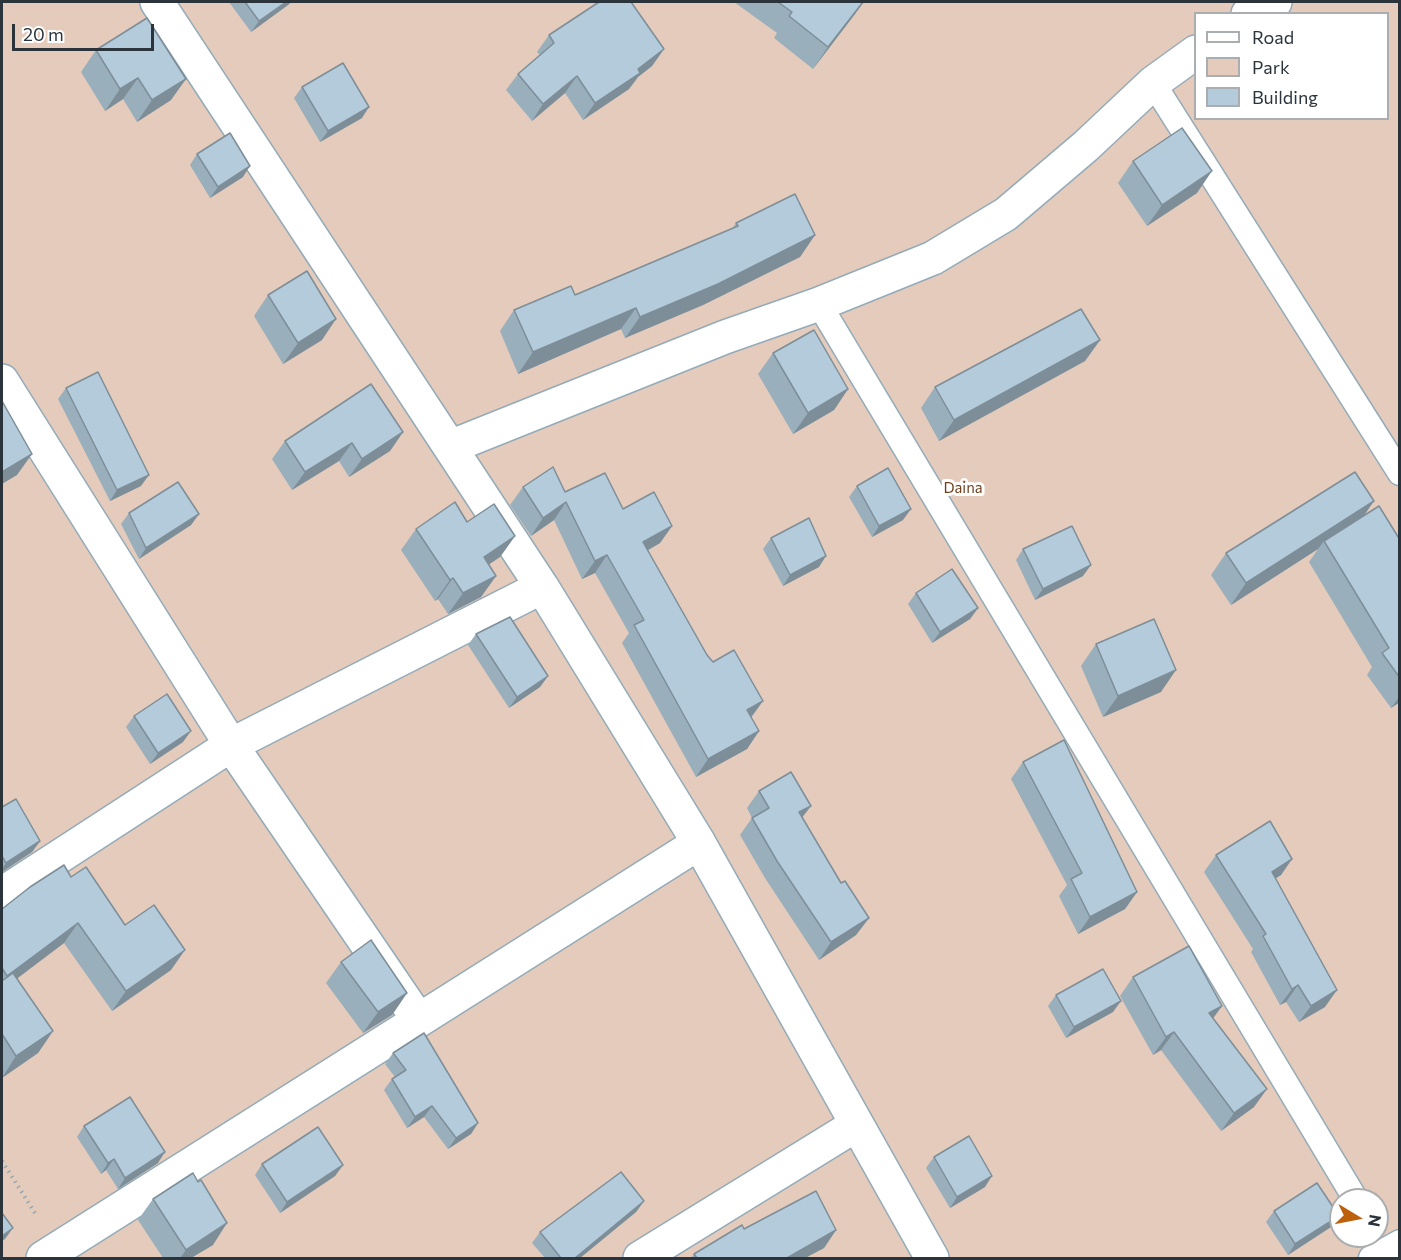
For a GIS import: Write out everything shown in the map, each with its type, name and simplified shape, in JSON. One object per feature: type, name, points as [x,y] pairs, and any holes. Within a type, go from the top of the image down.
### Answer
[{"type":"street","points":[[157,2],[542,587],[699,843],[932,1258]]},
{"type":"street","points":[[1252,12],[1275,2]]},
{"type":"street","points":[[450,447],[725,337],[819,304],[933,258],[1006,214],[1086,146],[1154,83],[1194,53]]},
{"type":"street","points":[[2,381],[231,745],[418,1019]]},
{"type":"street","points":[[2,894],[231,745],[542,587]]},
{"type":"street","points":[[55,1255],[418,1019],[699,843]]},
{"type":"street","points":[[640,1258],[856,1125]]},
{"type":"lane","points":[[1154,83],[1400,473]]},
{"type":"lane","points":[[819,304],[1349,1188]]},
{"type":"path","points":[[2,1161],[55,1255]]},
{"type":"green space","name":"Daina","points":[[2,2],[1399,2],[1399,1258],[2,1258]]},
{"type":"building","points":[[245,2],[286,2],[259,21]]},
{"type":"building","points":[[599,2],[631,2],[664,49],[638,69],[640,73],[595,103],[577,76],[543,104],[518,74],[554,43],[549,35]]},
{"type":"building","points":[[778,2],[863,2],[828,47],[789,16],[792,12]]},
{"type":"building","points":[[147,18],[186,79],[152,100],[138,78],[120,89],[96,50]]},
{"type":"building","points":[[343,63],[369,107],[328,131],[302,87]]},
{"type":"building","points":[[1182,128],[1212,171],[1162,205],[1133,161]]},
{"type":"building","points":[[230,133],[250,166],[218,187],[197,154]]},
{"type":"building","points":[[795,194],[815,235],[718,284],[640,317],[636,308],[533,352],[514,310],[571,286],[575,295],[738,226],[736,223]]},
{"type":"building","points":[[307,271],[336,319],[298,343],[268,295]]},
{"type":"building","points":[[1081,309],[1100,340],[954,420],[935,387]]},
{"type":"building","points":[[814,330],[848,389],[808,413],[773,353]]},
{"type":"building","points":[[98,372],[149,475],[117,490],[66,388]]},
{"type":"building","points":[[371,384],[403,432],[362,459],[352,443],[305,472],[285,441]]},
{"type":"building","points":[[2,401],[32,454],[2,472]]},
{"type":"building","points":[[553,467],[565,492],[605,473],[623,509],[654,492],[672,526],[643,542],[707,655],[713,662],[734,650],[763,701],[747,710],[759,731],[708,759],[634,625],[644,620],[607,555],[595,561],[566,502],[543,518],[523,487]]},
{"type":"building","points":[[888,468],[911,509],[879,526],[857,486]]},
{"type":"building","points":[[1355,472],[1374,501],[1246,583],[1226,553]]},
{"type":"building","points":[[178,482],[199,514],[146,548],[129,513]]},
{"type":"building","points":[[455,502],[467,522],[494,504],[515,536],[484,557],[496,576],[463,593],[453,578],[450,580],[416,529]]},
{"type":"building","points":[[1379,506],[1400,540],[1400,678],[1382,653],[1389,648],[1324,541]]},
{"type":"building","points":[[809,518],[826,556],[790,575],[771,538]]},
{"type":"building","points":[[1072,526],[1091,565],[1043,589],[1023,549]]},
{"type":"building","points":[[952,569],[978,608],[940,632],[916,593]]},
{"type":"building","points":[[510,617],[548,676],[517,697],[476,634]]},
{"type":"building","points":[[1154,619],[1176,670],[1118,696],[1096,644]]},
{"type":"building","points":[[167,694],[191,731],[158,753],[134,716]]},
{"type":"building","points":[[1064,740],[1137,892],[1090,917],[1071,879],[1082,873],[1023,762]]},
{"type":"building","points":[[791,772],[811,806],[799,812],[841,883],[845,881],[869,918],[831,942],[777,861],[752,818],[769,808],[759,791]]},
{"type":"building","points":[[16,799],[40,841],[6,863],[2,856],[2,807]]},
{"type":"building","points":[[1270,821],[1292,859],[1272,872],[1337,990],[1311,1006],[1298,985],[1292,989],[1263,936],[1266,934],[1216,855]]},
{"type":"building","points":[[64,865],[71,877],[86,867],[125,925],[154,905],[185,950],[126,991],[78,923],[7,976],[2,968],[2,909]]},
{"type":"building","points":[[371,940],[407,993],[378,1012],[341,962]]},
{"type":"building","points":[[1189,946],[1222,1006],[1209,1013],[1267,1089],[1234,1113],[1174,1032],[1166,1037],[1133,977]]},
{"type":"building","points":[[1103,969],[1121,1001],[1074,1027],[1056,995]]},
{"type":"building","points":[[13,973],[53,1031],[16,1056],[2,1034],[2,981]]},
{"type":"building","points":[[424,1033],[478,1123],[456,1138],[432,1106],[415,1117],[392,1079],[406,1070],[393,1053]]},
{"type":"building","points":[[130,1097],[165,1152],[125,1178],[114,1159],[108,1163],[84,1126]]},
{"type":"building","points":[[318,1127],[343,1165],[287,1202],[262,1164]]},
{"type":"building","points":[[969,1136],[992,1176],[957,1197],[934,1157]]},
{"type":"building","points":[[621,1172],[644,1201],[575,1258],[561,1258],[540,1232]]},
{"type":"building","points":[[193,1173],[198,1182],[201,1180],[227,1223],[186,1250],[153,1199]]},
{"type":"building","points":[[1317,1183],[1329,1201],[1329,1222],[1295,1244],[1274,1211]]},
{"type":"building","points":[[816,1191],[836,1230],[787,1258],[697,1258],[694,1254],[742,1225],[744,1229]]},
{"type":"building","points":[[2,1213],[13,1228],[2,1236]]}]
